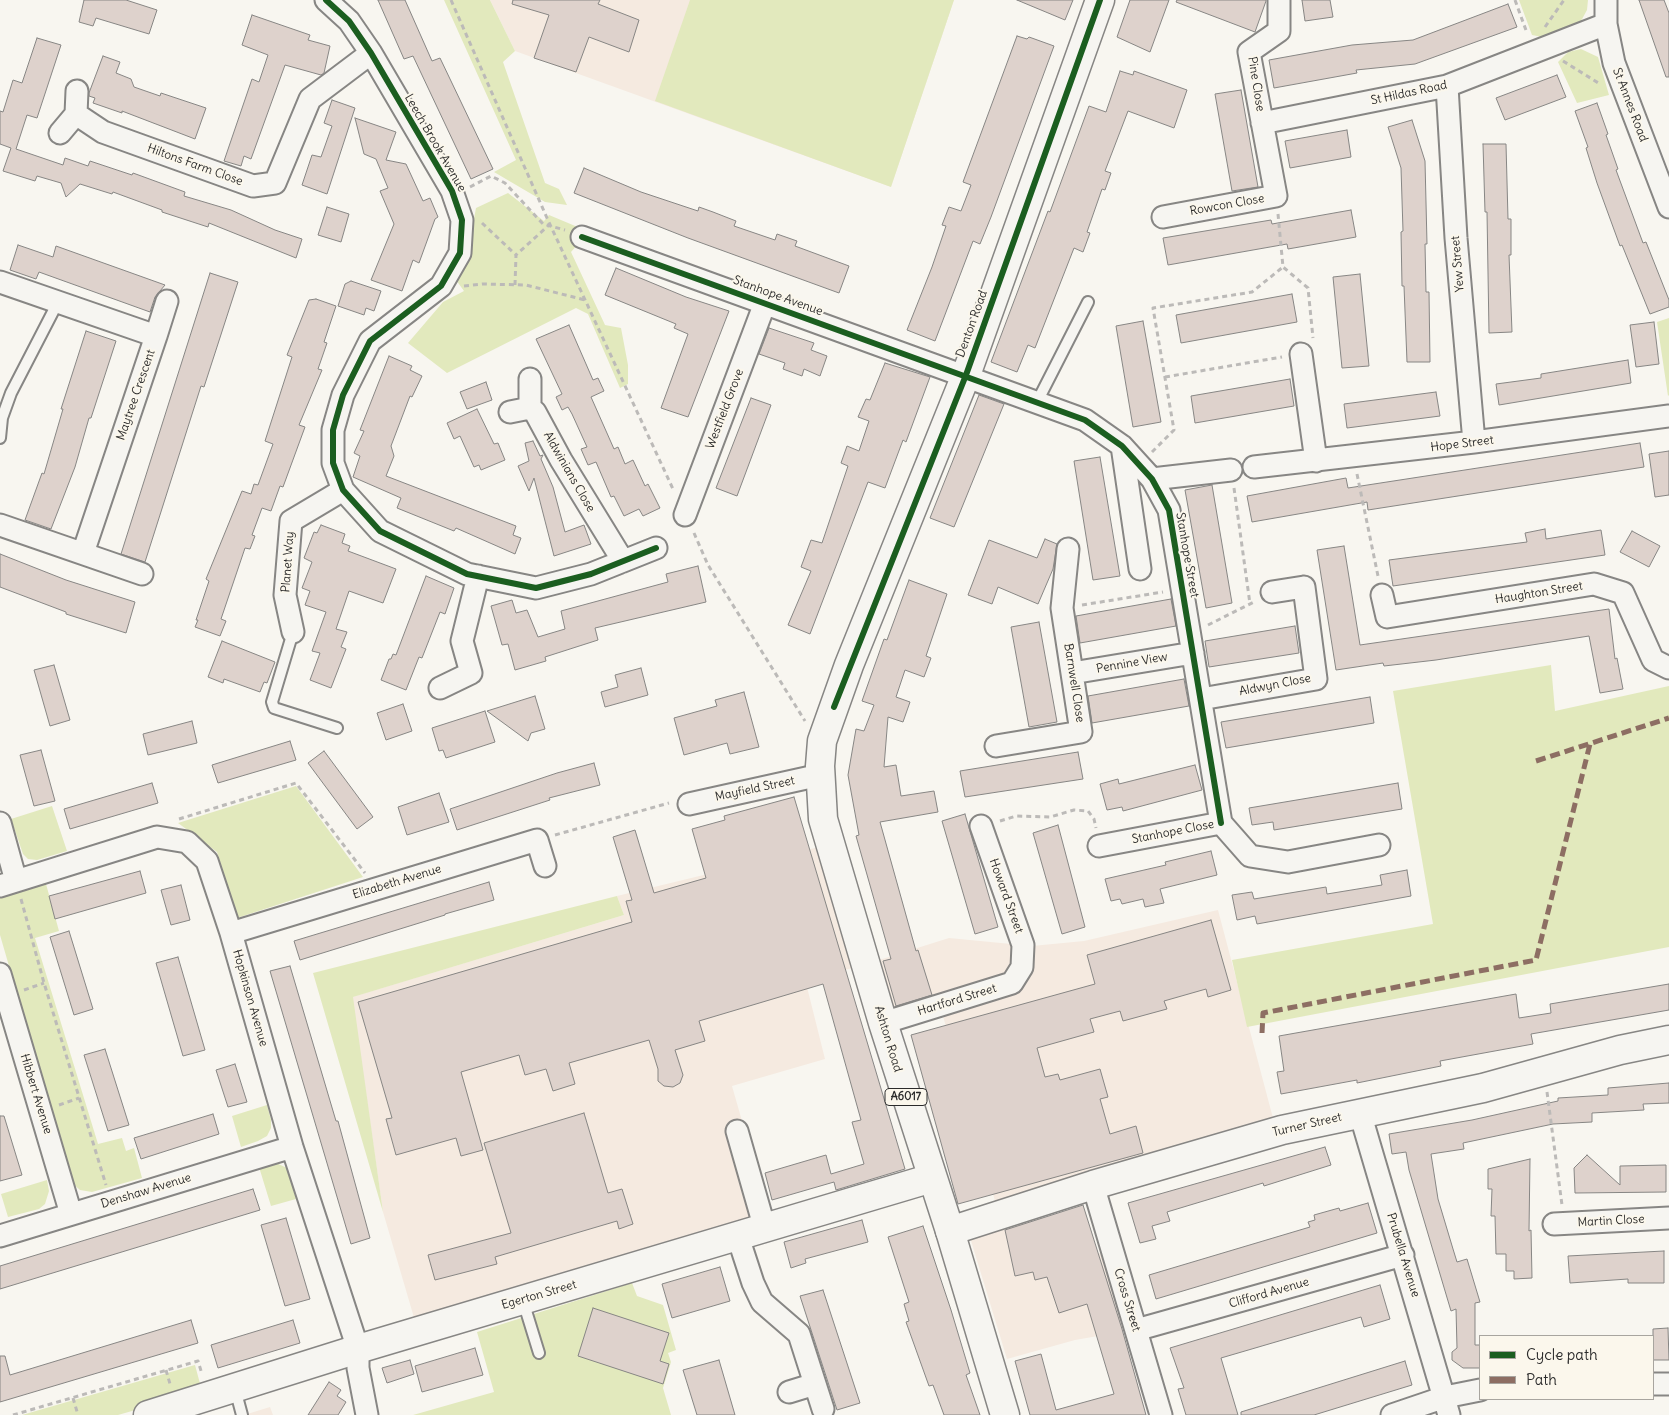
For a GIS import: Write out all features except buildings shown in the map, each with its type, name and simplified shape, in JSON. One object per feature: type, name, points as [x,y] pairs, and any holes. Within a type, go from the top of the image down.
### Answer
[{"type":"main road","name":"Denton Road","points":[[820,776],[822,741],[849,666],[966,375],[1100,0]]},
{"type":"main road","name":"Ashton Road","points":[[820,776],[823,819],[883,1023],[950,1231],[1004,1415]]},
{"type":"main road","name":"Turner Street","points":[[950,1231],[1093,1185],[1282,1130],[1483,1088],[1620,1050],[1669,1040]]},
{"type":"main road","name":"Egerton Street","points":[[148,1415],[358,1349],[932,1178]]},
{"type":"street","name":"Leech Brook Avenue","points":[[326,0],[349,21],[370,53],[456,204],[462,220],[460,253],[441,286],[370,342],[343,395],[333,430],[333,463],[343,490],[380,531],[467,574],[536,588],[591,574],[656,548]]},
{"type":"street","name":"Pine Close","points":[[1262,123],[1249,52],[1279,31],[1279,0]]},
{"type":"street","name":"St Annes Road","points":[[1606,0],[1606,24],[1614,63],[1628,101],[1663,171],[1669,207]]},
{"type":"street","name":"St Hildas Road","points":[[1262,123],[1447,86],[1535,43],[1606,24]]},
{"type":"street","name":"Hiltons Farm Close","points":[[76,114],[103,132],[254,186],[275,183],[310,99],[370,53]]},
{"type":"street","name":"Yew Street","points":[[1447,86],[1456,238],[1474,442]]},
{"type":"street","points":[[60,133],[76,114],[77,91]]},
{"type":"street","name":"Rowcon Close","points":[[1163,216],[1276,196],[1262,123]]},
{"type":"street","name":"Stanhope Avenue","points":[[582,237],[966,375]]},
{"type":"street","name":"Maytree Crescent","points":[[0,282],[156,336],[83,553]]},
{"type":"street","points":[[156,336],[168,301]]},
{"type":"street","name":"Westfield Grove","points":[[685,515],[765,303]]},
{"type":"street","points":[[1301,354],[1316,461]]},
{"type":"street","name":"Stanhope Street","points":[[966,375],[1084,420],[1122,446],[1146,472],[1169,510],[1222,823]]},
{"type":"street","name":"Aldwinians Close","points":[[530,379],[520,410],[535,412],[561,460],[623,561]]},
{"type":"street","name":"Hope Street","points":[[1254,467],[1354,457],[1669,416]]},
{"type":"street","points":[[1122,446],[1140,569]]},
{"type":"street","points":[[1146,472],[1231,470]]},
{"type":"street","name":"Planet Way","points":[[294,632],[285,595],[291,521],[343,490]]},
{"type":"street","points":[[0,525],[142,574]]},
{"type":"street","name":"Barnwell Close","points":[[996,746],[1082,732],[1062,608],[1068,549]]},
{"type":"street","points":[[440,688],[471,673],[462,641],[478,576]]},
{"type":"street","name":"Haughton Street","points":[[1382,595],[1387,618],[1594,584],[1623,593],[1653,660],[1669,668]]},
{"type":"street","name":"Aldwyn Close","points":[[1201,699],[1316,678],[1304,587],[1272,592]]},
{"type":"street","name":"Pennine View","points":[[1072,673],[1191,643]]},
{"type":"street","name":"Mayfield Street","points":[[689,804],[820,776]]},
{"type":"street","points":[[0,823],[8,884]]},
{"type":"street","name":"Stanhope Close","points":[[1099,846],[1222,823],[1250,856],[1288,862],[1379,845]]},
{"type":"street","name":"Howard Street","points":[[981,826],[1023,945],[1022,967]]},
{"type":"street","name":"Hopkinson Avenue","points":[[8,884],[158,836],[187,842],[207,861],[231,932],[292,1147],[358,1349],[358,1368],[368,1415]]},
{"type":"street","points":[[537,840],[545,866]]},
{"type":"street","name":"Elizabeth Avenue","points":[[231,932],[537,840]]},
{"type":"street","name":"Hartford Street","points":[[883,1023],[1012,983],[1022,967]]},
{"type":"street","name":"Hibbert Avenue","points":[[0,974],[70,1214]]},
{"type":"street","name":"Prubella Avenue","points":[[1360,1114],[1447,1406]]},
{"type":"street","points":[[737,1131],[765,1229]]},
{"type":"street","name":"Denshaw Avenue","points":[[0,1236],[292,1147]]},
{"type":"street","name":"Cross Street","points":[[1093,1185],[1161,1415]]},
{"type":"street","name":"Martin Close","points":[[1559,1224],[1669,1218]]},
{"type":"street","points":[[738,1237],[753,1283],[762,1302],[799,1334],[823,1409]]},
{"type":"street","name":"Clifford Avenue","points":[[1136,1330],[1403,1255]]},
{"type":"street","points":[[789,1392],[815,1384]]},
{"type":"street","points":[[1654,1384],[1669,1384]]},
{"type":"street","points":[[1392,1415],[1447,1406],[1479,1390]]},
{"type":"lane","points":[[0,438],[2,418],[11,393],[58,302]]},
{"type":"lane","points":[[1037,402],[1088,302]]},
{"type":"lane","points":[[294,632],[272,702],[274,708],[336,728]]},
{"type":"lane","points":[[523,1300],[539,1353]]},
{"type":"lane","points":[[234,1388],[242,1415]]},
{"type":"path","points":[[450,0],[585,300],[714,573],[805,721],[822,741]]},
{"type":"path","points":[[1514,0],[1535,43],[1628,101]]},
{"type":"path","points":[[516,255],[492,235],[472,212],[456,204],[491,176],[505,182],[543,224],[550,224]]},
{"type":"path","points":[[1165,377],[1301,354],[1313,337],[1308,288],[1283,267],[1276,196]]},
{"type":"path","points":[[516,285],[516,255],[550,224]]},
{"type":"path","points":[[1146,472],[1174,430],[1153,308],[1252,292],[1283,267]]},
{"type":"path","points":[[441,286],[526,285],[585,300]]},
{"type":"path","points":[[1354,457],[1382,595]]},
{"type":"path","points":[[1231,470],[1250,604]]},
{"type":"path","points":[[1062,608],[1182,589]]},
{"type":"path","points":[[1191,643],[1250,604],[1272,592]]},
{"type":"path","points":[[158,836],[174,821],[296,783],[378,887]]},
{"type":"path","points":[[537,840],[678,801],[689,804]]},
{"type":"path","points":[[981,826],[993,825],[1016,816],[1050,817],[1074,810],[1088,811],[1094,819],[1099,846]]},
{"type":"path","points":[[8,884],[44,983],[112,1202]]},
{"type":"path","points":[[1544,1072],[1559,1224]]},
{"type":"path","points":[[14,1415],[27,1413],[198,1361],[208,1396]]},
{"type":"path","points":[[73,1398],[78,1415]]},
{"type":"shaded area","points":[[490,0],[954,0],[891,187],[515,51]]},
{"type":"shaded area","points":[[819,847],[853,968],[805,979],[825,1059],[732,1086],[768,1212],[415,1321],[383,1212],[352,997],[624,915],[617,896]]},
{"type":"shaded area","points":[[1218,910],[1274,1122],[995,1201],[943,1016],[898,1030],[876,961],[949,938],[1032,946],[1084,941]]},
{"type":"shaded area","points":[[1042,1211],[1057,1266],[1107,1251],[1129,1327],[1007,1359],[969,1234]]},
{"type":"shaded area","points":[[270,1407],[273,1415],[244,1415]]},
{"type":"green space","points":[[444,0],[490,0],[515,51],[503,62],[545,183],[559,189],[567,205],[545,202],[494,172],[516,160]]},
{"type":"green space","points":[[690,0],[954,0],[891,187],[655,101]]},
{"type":"green space","points":[[1519,0],[1588,0],[1587,10],[1581,21],[1542,37],[1532,35]]},
{"type":"green space","points":[[1581,49],[1598,57],[1609,95],[1577,103],[1558,62],[1568,52]]},
{"type":"green space","points":[[508,193],[544,221],[549,215],[580,228],[580,242],[571,252],[605,325],[621,328],[628,365],[628,384],[620,388],[588,314],[576,308],[447,373],[408,343],[443,302],[464,291],[456,280],[467,256],[476,208]]},
{"type":"green space","points":[[1669,318],[1669,395],[1668,396],[1657,322]]},
{"type":"green space","points":[[1551,665],[1555,711],[1669,686],[1669,947],[1247,1027],[1232,960],[1433,924],[1393,691]]},
{"type":"green space","points":[[296,786],[363,877],[237,918],[217,852],[178,823]]},
{"type":"green space","points":[[52,806],[67,851],[37,860],[28,859],[23,854],[11,819]]},
{"type":"green space","points":[[46,884],[59,931],[35,938],[98,1144],[122,1138],[126,1151],[134,1148],[142,1178],[92,1192],[80,1190],[72,1183],[0,935],[0,898]]},
{"type":"green space","points":[[617,896],[624,915],[353,997],[383,1212],[313,973]]},
{"type":"green space","points":[[267,1105],[271,1128],[267,1136],[241,1147],[232,1116]]},
{"type":"green space","points":[[274,1162],[287,1168],[296,1199],[271,1206],[259,1167]]},
{"type":"green space","points":[[47,1180],[49,1191],[45,1204],[39,1209],[8,1217],[1,1194]]},
{"type":"green space","points":[[632,1283],[637,1296],[663,1305],[676,1350],[668,1353],[671,1362],[663,1388],[671,1415],[413,1415],[494,1392],[477,1332]]},
{"type":"green space","points":[[195,1365],[202,1391],[118,1415],[22,1415]]},
{"type":"marked path","points":[[1536,761],[1669,718]]},
{"type":"marked path","points":[[1262,1033],[1263,1013],[1536,960],[1590,744]]},
{"type":"cycle path","points":[[326,0],[349,21],[371,53],[452,191],[462,220],[460,253],[441,286],[370,341],[343,395],[333,430],[333,463],[343,490],[380,531],[467,574],[536,588],[591,574],[656,548]]},
{"type":"cycle path","points":[[834,707],[966,375],[1100,0]]},
{"type":"cycle path","points":[[582,237],[1085,420],[1122,446],[1152,479],[1169,510],[1221,823]]}]
